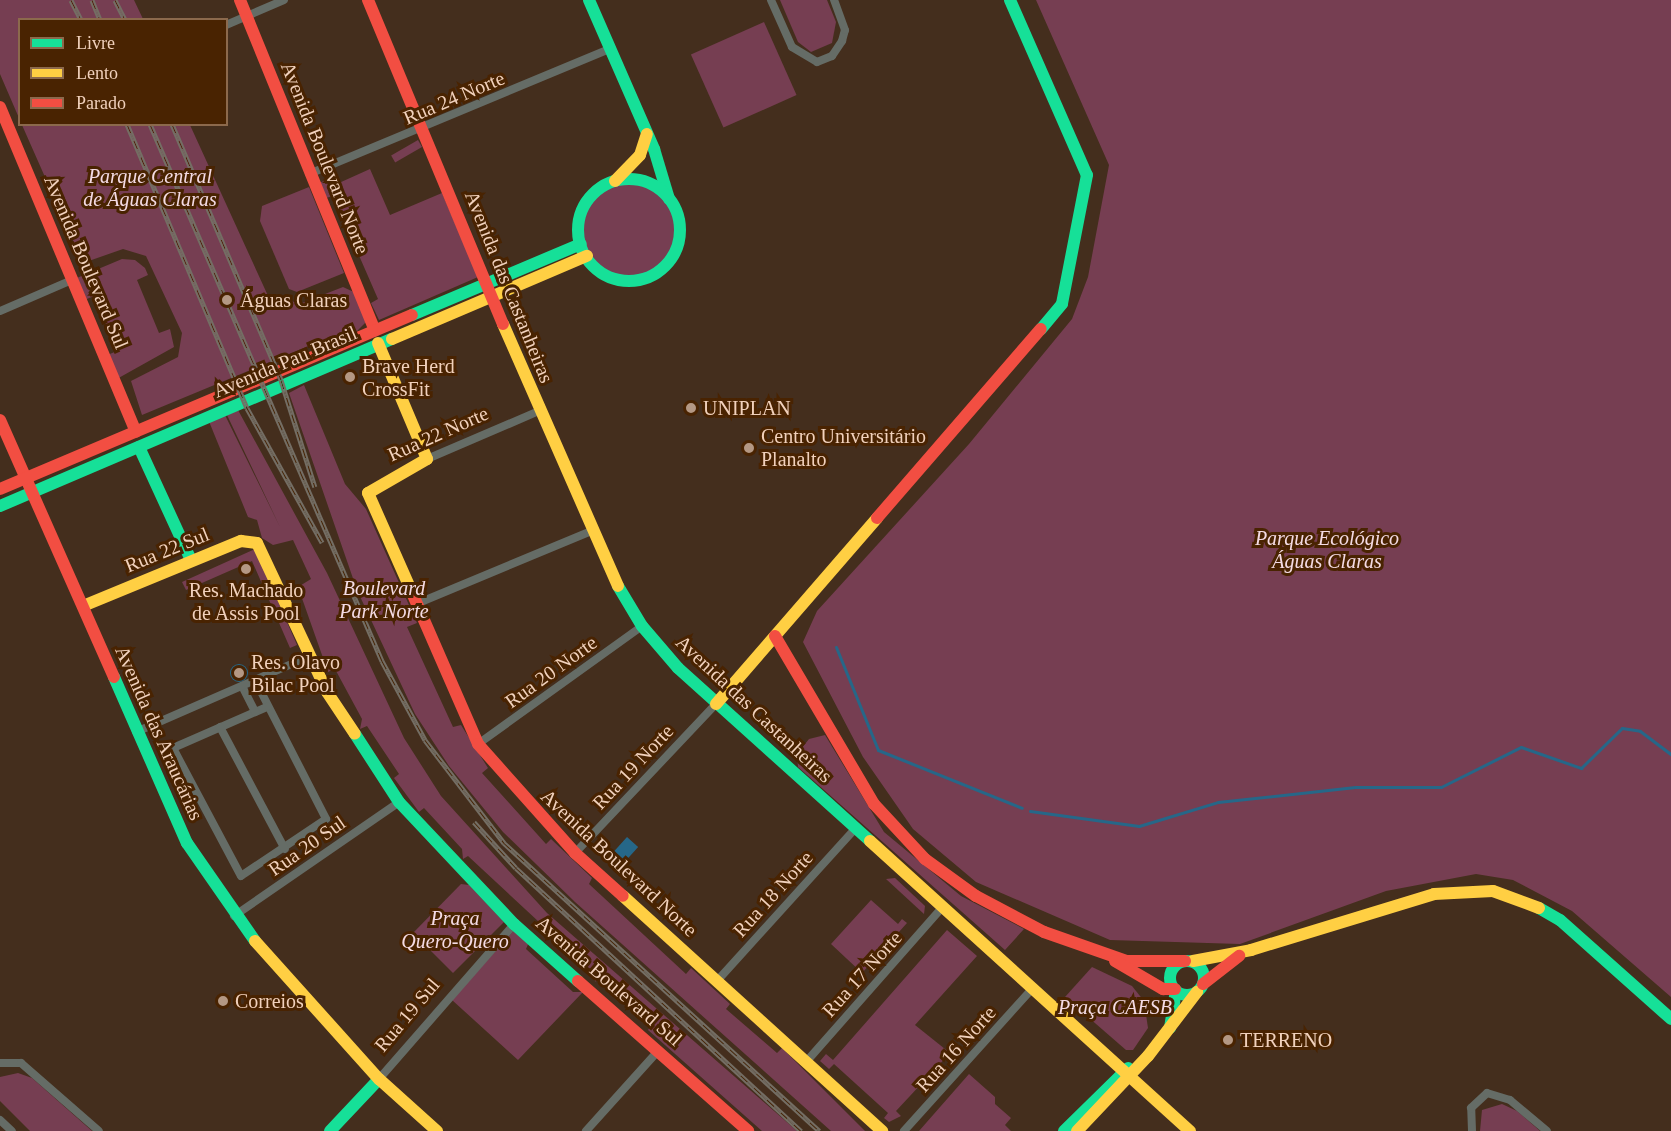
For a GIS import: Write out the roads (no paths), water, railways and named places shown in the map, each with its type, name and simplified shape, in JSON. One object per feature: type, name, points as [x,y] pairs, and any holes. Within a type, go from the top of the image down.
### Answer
[{"type":"street","name":"Avenida Boulevard Norte","points":[[240,0],[309,174],[375,330]]},
{"type":"street","points":[[228,25],[284,0]]},
{"type":"street","name":"Avenida das Castanheiras","points":[[368,0],[591,531],[642,626],[716,704],[1032,989],[1128,1071],[1190,1131]]},
{"type":"street","points":[[589,0],[647,134],[679,237],[670,261],[658,273],[635,281],[611,278],[587,256],[581,244],[579,222],[588,199],[615,181],[640,155],[647,134]]},
{"type":"street","points":[[771,0],[792,47],[806,60],[817,62],[832,56],[842,41],[844,30],[834,0]]},
{"type":"street","points":[[716,704],[1062,304],[1087,195],[1087,175],[1010,0]]},
{"type":"street","name":"Rua 24 Norte","points":[[309,174],[610,50]]},
{"type":"street","name":"Avenida Boulevard Sul","points":[[1,114],[136,432]]},
{"type":"street","points":[[615,181],[645,183],[669,199]]},
{"type":"street","name":"Avenida Pau Brasil","points":[[0,506],[378,343],[581,244]]},
{"type":"street","name":"Avenida Pau Brasil","points":[[0,489],[375,330],[587,256]]},
{"type":"street","points":[[0,311],[72,280]]},
{"type":"street","points":[[378,343],[428,459]]},
{"type":"street","name":"Rua 22 Norte","points":[[371,505],[368,494],[373,486],[428,459],[539,411]]},
{"type":"street","name":"Avenida das Araucárias","points":[[0,420],[168,809],[234,916],[379,1079],[437,1131]]},
{"type":"street","points":[[139,447],[191,560]]},
{"type":"street","name":"Avenida Boulevard Norte","points":[[371,505],[478,744],[575,853],[882,1131]]},
{"type":"street","points":[[416,604],[591,531]]},
{"type":"street","name":"Rua 22 Sul","points":[[82,606],[241,541],[253,541],[265,550]]},
{"type":"street","name":"Avenida Boulevard Sul","points":[[265,550],[310,656],[347,727],[399,802],[514,924],[659,1050],[747,1131]]},
{"type":"street","name":"Rua 20 Norte","points":[[478,744],[642,626]]},
{"type":"street","points":[[775,636],[874,804],[907,843],[976,896],[1027,925],[1104,955],[1127,961],[1189,961],[1251,950],[1434,894],[1507,893],[1560,920],[1671,1019]]},
{"type":"street","points":[[136,732],[310,656]]},
{"type":"street","points":[[255,680],[326,819],[285,849],[240,876],[174,754],[176,746],[267,707]]},
{"type":"street","points":[[242,686],[255,712]]},
{"type":"street","name":"Rua 19 Norte","points":[[575,853],[716,704]]},
{"type":"street","points":[[220,727],[285,849]]},
{"type":"street","name":"Rua 20 Sul","points":[[234,916],[399,802]]},
{"type":"street","name":"Rua 18 Norte","points":[[717,981],[854,830]]},
{"type":"street","name":"Rua 17 Norte","points":[[806,1062],[942,908]]},
{"type":"street","name":"Rua 19 Sul","points":[[330,1131],[379,1079],[514,924]]},
{"type":"street","points":[[1064,1131],[1170,1028],[1200,988],[1251,950]]},
{"type":"street","points":[[1104,955],[1163,989],[1200,988]]},
{"type":"street","points":[[1189,961],[1202,968],[1200,988]]},
{"type":"street","points":[[1170,1028],[1176,990],[1172,969],[1189,961]]},
{"type":"street","name":"Rua 16 Norte","points":[[904,1131],[1032,989]]},
{"type":"street","points":[[586,1131],[659,1050]]},
{"type":"street","points":[[0,1063],[21,1063],[99,1131]]},
{"type":"street","points":[[1077,1131],[1128,1071]]},
{"type":"street","points":[[1472,1131],[1472,1108],[1487,1093],[1510,1100],[1547,1131]]},
{"type":"street","points":[[0,1120],[12,1131]]},
{"type":"water","name":"Res. Olavo Bilac Pool","points":[[235,664],[243,664],[248,669],[246,680],[235,682],[230,677],[230,669]]},
{"type":"water","points":[[627,837],[638,847],[618,869],[607,859]]},
{"type":"waterway","points":[[836,647],[878,750],[1022,808]]},
{"type":"waterway","points":[[1030,811],[1139,826],[1218,802],[1355,787],[1441,787],[1521,747],[1581,768],[1622,728],[1640,731],[1671,754]]},
{"type":"railway","points":[[71,0],[80,18]]},
{"type":"railway","points":[[92,0],[99,18]]},
{"type":"railway","points":[[115,0],[124,18]]},
{"type":"railway","points":[[128,126],[247,408],[322,542]]},
{"type":"railway","points":[[151,126],[382,661],[425,740],[504,843],[819,1131]]},
{"type":"railway","points":[[173,126],[281,380],[315,487]]},
{"type":"railway","points":[[474,822],[516,868],[801,1131]]},
{"type":"place","name":"Águas Claras","points":[[227,300]]},
{"type":"place","name":"Brave Herd CrossFit","points":[[350,377]]},
{"type":"place","name":"UNIPLAN","points":[[691,408]]},
{"type":"place","name":"Centro Universitário Planalto","points":[[749,448]]},
{"type":"place","name":"Res. Machado de Assis Pool","points":[[246,569]]},
{"type":"place","name":"Res. Olavo Bilac Pool","points":[[239,673]]},
{"type":"place","name":"Correios","points":[[223,1001]]},
{"type":"place","name":"TERRENO","points":[[1228,1040]]},
{"type":"park label","name":"Parque Central de Águas Claras","points":[[150,188]]},
{"type":"park label","name":"Parque Ecológico Águas Claras","points":[[1327,550]]},
{"type":"park label","name":"Boulevard Park Norte","points":[[384,600]]},
{"type":"park label","name":"Praça Quero-Quero","points":[[455,930]]},
{"type":"park label","name":"Praça CAESB","points":[[1115,1007]]}]
